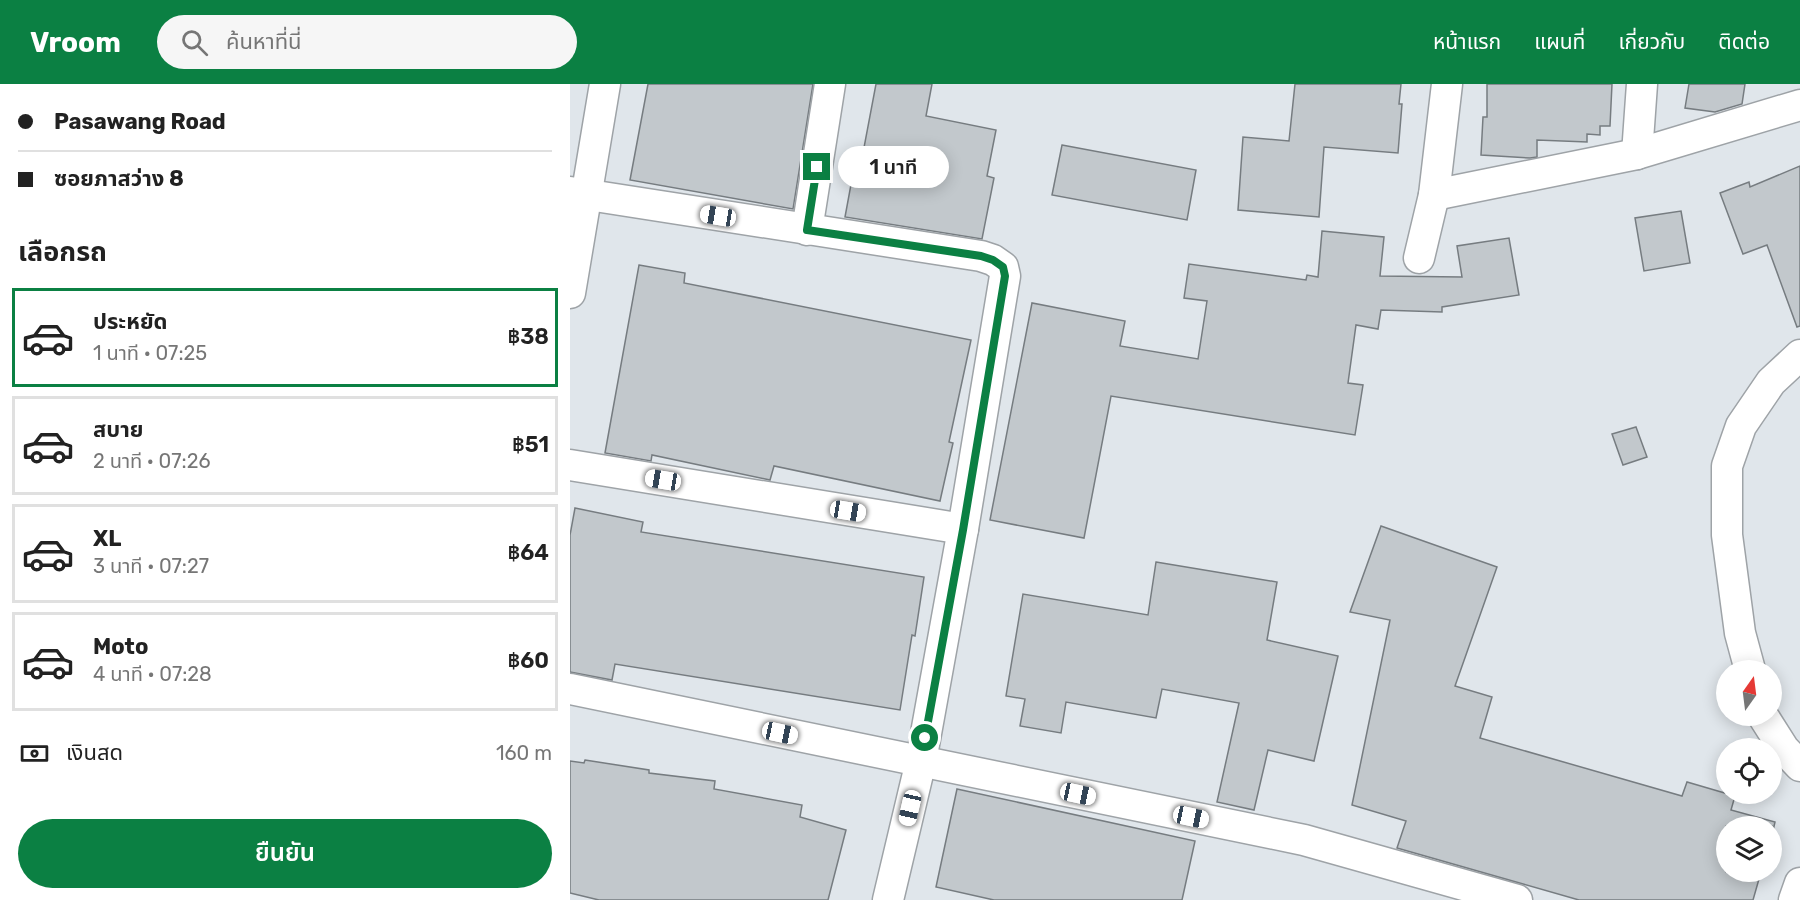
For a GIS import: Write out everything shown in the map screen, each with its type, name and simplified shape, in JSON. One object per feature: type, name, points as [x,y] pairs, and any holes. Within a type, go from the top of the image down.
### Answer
[{"type":"street","points":[[570,294],[578,194],[605,84]]},
{"type":"street","points":[[807,230],[830,84]]},
{"type":"street","points":[[1419,258],[1434,195],[1447,84]]},
{"type":"street","points":[[1637,154],[1642,84]]},
{"type":"street","points":[[1434,195],[1637,154],[1800,105]]},
{"type":"street","points":[[578,194],[981,256],[1003,267],[1005,276],[963,530],[921,761],[888,900]]},
{"type":"street","points":[[1747,660],[1740,633],[1727,535],[1727,466],[1741,426],[1772,382],[1800,355]]},
{"type":"street","points":[[570,465],[963,530]]},
{"type":"street","points":[[570,689],[1304,840],[1517,900]]},
{"type":"street","points":[[1769,726],[1785,750],[1800,766]]},
{"type":"street","points":[[1794,900],[1800,883]]},
{"type":"building","points":[[648,84],[813,84],[793,209],[630,180]]},
{"type":"building","points":[[876,84],[932,84],[926,116],[996,130],[987,176],[994,178],[982,239],[845,217],[857,152],[863,153]]},
{"type":"building","points":[[1295,84],[1401,84],[1399,104],[1402,104],[1398,153],[1324,147],[1319,217],[1238,210],[1243,137],[1289,141]]},
{"type":"building","points":[[1487,84],[1612,84],[1610,126],[1600,126],[1600,135],[1587,134],[1587,142],[1537,140],[1537,157],[1481,155],[1483,117],[1487,117]]},
{"type":"building","points":[[1689,84],[1745,84],[1742,104],[1715,112],[1685,108]]},
{"type":"building","points":[[1062,145],[1196,170],[1187,220],[1052,195]]},
{"type":"building","points":[[1800,166],[1800,326],[1797,327],[1767,245],[1743,254],[1720,193],[1749,182],[1750,187]]},
{"type":"building","points":[[1681,211],[1690,263],[1644,271],[1635,218]]},
{"type":"building","points":[[1322,231],[1384,237],[1380,276],[1462,277],[1457,246],[1509,238],[1519,295],[1442,307],[1442,312],[1381,310],[1378,329],[1356,325],[1348,383],[1363,385],[1355,435],[1111,396],[1084,538],[990,520],[1032,303],[1125,321],[1120,346],[1198,359],[1207,301],[1184,298],[1189,264],[1306,280],[1307,275],[1318,277]]},
{"type":"building","points":[[639,265],[685,273],[684,283],[971,340],[949,442],[953,443],[940,501],[774,466],[770,480],[652,455],[651,461],[605,453]]},
{"type":"building","points":[[1636,427],[1647,457],[1623,465],[1612,434]]},
{"type":"building","points":[[575,508],[643,522],[641,532],[924,577],[900,710],[615,664],[612,680],[570,672],[570,535]]},
{"type":"building","points":[[1381,526],[1497,567],[1455,686],[1492,697],[1480,738],[1682,796],[1687,782],[1716,790],[1716,804],[1733,804],[1731,810],[1753,816],[1716,816],[1716,882],[1758,882],[1753,900],[1579,900],[1397,848],[1406,821],[1352,805],[1390,620],[1350,612]]},
{"type":"building","points":[[1156,562],[1277,582],[1267,640],[1338,656],[1314,761],[1268,750],[1254,810],[1217,802],[1239,703],[1162,689],[1156,718],[1066,702],[1061,733],[1020,726],[1025,699],[1006,696],[1023,594],[1148,615]]},
{"type":"building","points":[[585,760],[649,770],[649,773],[715,781],[714,789],[802,805],[800,817],[846,830],[828,900],[599,900],[570,893],[570,761],[584,763]]},
{"type":"building","points":[[957,789],[1195,841],[1182,900],[994,900],[936,887]]},
{"type":"route","points":[[817,167],[807,230],[981,256],[1003,267],[1005,276],[963,530],[925,738]]}]
